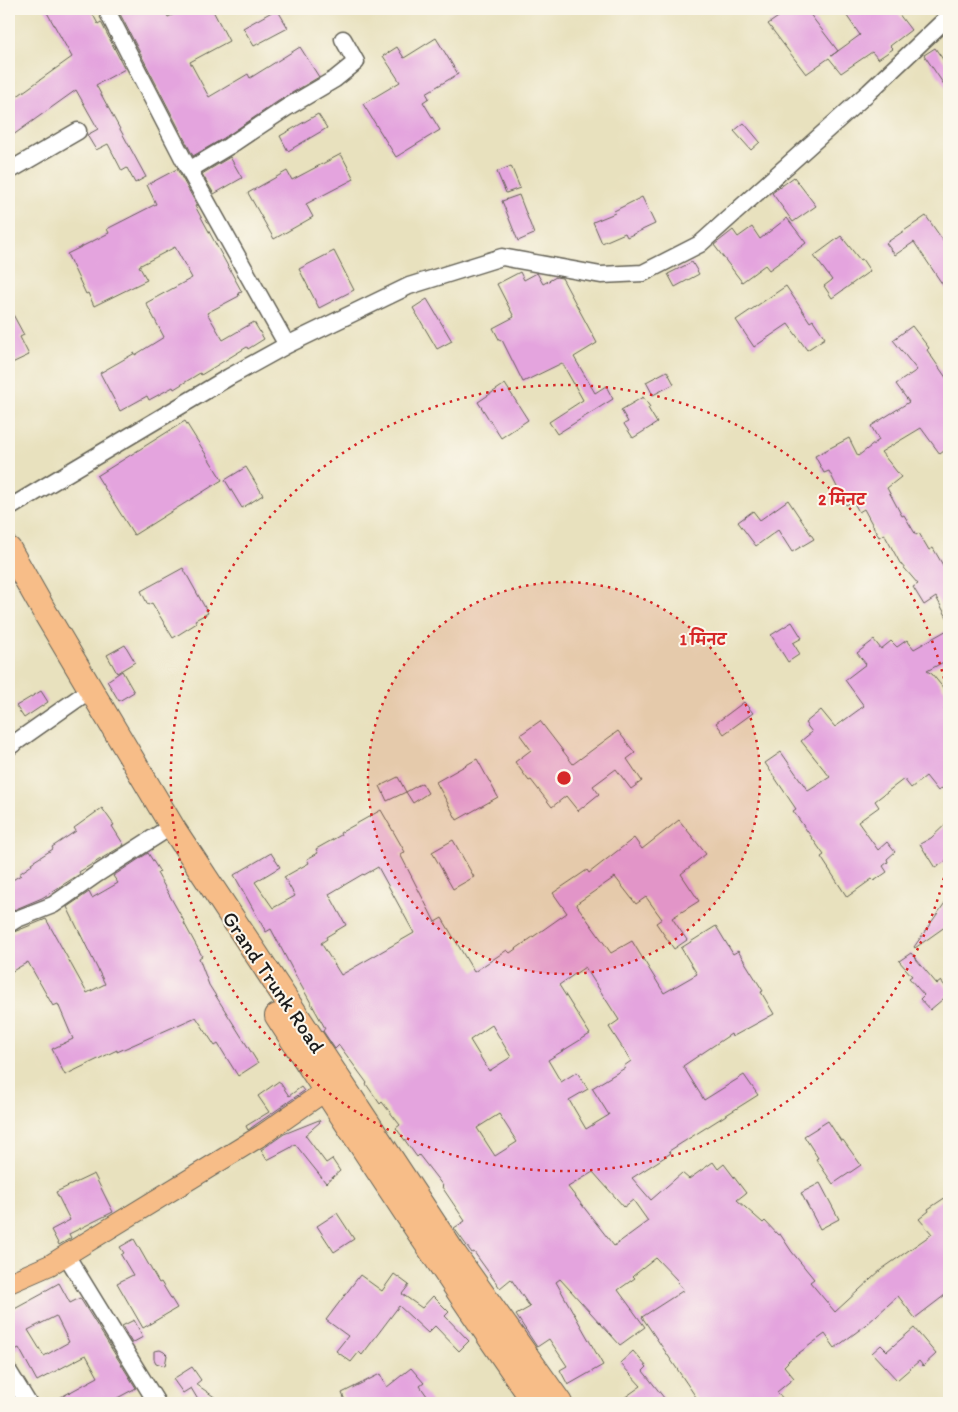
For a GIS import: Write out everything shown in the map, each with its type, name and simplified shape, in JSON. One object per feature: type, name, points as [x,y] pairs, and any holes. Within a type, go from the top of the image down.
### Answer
[{"type":"highway","name":"Grand Trunk Road","points":[[9,549],[172,828],[333,1086],[463,1300],[535,1403]]},
{"type":"highway","name":"Grand Trunk Road","points":[[9,576],[200,896],[333,1086],[560,1403]]},
{"type":"main road","points":[[9,1283],[50,1265],[262,1135],[333,1086]]},
{"type":"street","points":[[106,9],[189,170],[288,345]]},
{"type":"street","points":[[9,508],[229,377],[288,345],[409,286],[502,257],[601,275],[643,273],[700,244],[869,92],[949,16]]},
{"type":"street","points":[[189,170],[335,79],[356,62],[342,39]]},
{"type":"street","points":[[9,171],[78,131]]},
{"type":"street","points":[[9,747],[80,697]]},
{"type":"street","points":[[9,924],[53,904],[161,833]]},
{"type":"street","points":[[66,1255],[157,1403]]},
{"type":"street","points":[[9,1372],[28,1403]]},
{"type":"building","points":[[45,9],[90,9],[98,24],[101,22],[125,69],[96,85],[146,177],[135,183],[127,168],[122,171],[108,144],[96,150],[87,135],[98,129],[76,90],[9,138],[9,102],[72,57]]},
{"type":"building","points":[[124,9],[164,9],[168,17],[185,9],[212,9],[229,41],[190,62],[209,97],[248,74],[250,78],[300,47],[319,77],[193,156],[119,12]]},
{"type":"building","points":[[277,9],[288,28],[254,46],[243,28]]},
{"type":"building","points":[[790,9],[806,9],[838,51],[860,35],[842,9],[895,9],[911,30],[890,46],[893,49],[878,59],[872,52],[841,73],[829,58],[806,74],[768,24]]},
{"type":"building","points":[[436,38],[458,74],[426,93],[429,98],[423,102],[440,130],[396,157],[363,104],[400,82],[383,56],[397,47],[404,58]]},
{"type":"building","points":[[935,48],[949,68],[949,92],[924,55]]},
{"type":"building","points":[[318,114],[327,128],[288,151],[280,136]]},
{"type":"building","points":[[744,123],[760,142],[751,150],[734,131]]},
{"type":"building","points":[[341,154],[354,179],[306,204],[313,217],[274,239],[248,193],[287,171],[292,180]]},
{"type":"building","points":[[230,157],[242,178],[214,194],[202,174]]},
{"type":"building","points":[[511,166],[520,188],[506,193],[497,172]]},
{"type":"building","points":[[177,169],[242,292],[238,293],[239,296],[207,313],[223,340],[254,322],[264,339],[174,389],[173,387],[149,400],[147,396],[120,411],[100,373],[164,337],[146,303],[192,278],[175,247],[139,266],[147,280],[94,306],[88,293],[86,294],[67,254],[109,233],[107,229],[156,204],[147,185]]},
{"type":"building","points":[[794,177],[816,206],[793,222],[772,193]]},
{"type":"building","points":[[519,195],[534,234],[518,241],[502,201]]},
{"type":"building","points":[[642,197],[655,224],[627,237],[625,233],[602,243],[593,222],[615,213],[614,211]]},
{"type":"building","points":[[926,216],[949,249],[949,294],[914,242],[895,255],[886,243]]},
{"type":"building","points":[[787,218],[806,243],[769,270],[765,265],[742,282],[714,245],[733,230],[738,237],[752,227],[760,239]]},
{"type":"building","points":[[841,236],[870,271],[832,298],[824,286],[832,280],[814,256]]},
{"type":"building","points":[[334,251],[354,290],[319,308],[299,269]]},
{"type":"building","points":[[692,262],[699,274],[675,287],[668,274]]},
{"type":"building","points":[[520,272],[524,280],[537,273],[543,284],[556,277],[562,278],[597,343],[574,357],[595,393],[606,386],[613,399],[557,434],[549,422],[583,400],[562,363],[523,382],[502,340],[500,341],[493,328],[514,317],[497,284]]},
{"type":"building","points":[[786,286],[810,322],[813,320],[825,338],[807,350],[788,324],[754,347],[736,320]]},
{"type":"building","points":[[427,299],[452,341],[437,349],[413,308]]},
{"type":"building","points":[[9,307],[24,335],[20,337],[29,355],[12,363],[9,356]]},
{"type":"building","points":[[912,326],[929,348],[927,350],[949,382],[949,447],[940,454],[921,428],[881,452],[901,477],[887,488],[902,516],[904,515],[916,535],[919,533],[929,550],[933,548],[944,567],[949,564],[949,621],[936,597],[924,605],[913,587],[918,584],[900,563],[884,534],[879,537],[864,509],[859,512],[853,501],[846,505],[829,471],[824,473],[815,456],[849,438],[858,456],[879,440],[871,426],[909,402],[896,384],[917,370],[893,340]]},
{"type":"building","points":[[667,371],[674,384],[653,395],[646,382]]},
{"type":"building","points":[[505,384],[528,420],[501,438],[478,402]]},
{"type":"building","points":[[643,397],[657,423],[633,438],[624,424],[628,422],[621,410]]},
{"type":"building","points":[[185,421],[222,480],[134,535],[97,476]]},
{"type":"building","points":[[246,467],[263,495],[242,508],[225,480]]},
{"type":"building","points":[[788,500],[814,539],[792,552],[778,530],[756,546],[738,522],[753,511],[760,520]]},
{"type":"building","points":[[183,568],[208,613],[195,620],[197,623],[173,638],[152,603],[148,605],[141,591]]},
{"type":"building","points":[[792,622],[802,638],[793,643],[800,654],[788,662],[771,635]]},
{"type":"building","points":[[949,629],[949,659],[927,671],[932,674],[949,695],[949,705],[944,709],[949,716],[949,783],[938,791],[926,776],[911,788],[904,779],[875,801],[879,807],[858,822],[878,850],[887,842],[895,852],[887,859],[888,862],[883,866],[887,872],[874,881],[872,879],[847,897],[821,857],[824,855],[793,811],[796,809],[765,763],[781,752],[808,791],[830,777],[801,741],[812,732],[805,723],[821,710],[835,727],[864,706],[845,680],[866,664],[857,653],[874,640],[881,649],[891,641],[897,647],[907,640],[914,649]]},
{"type":"building","points":[[125,645],[135,662],[117,673],[107,655]]},
{"type":"building","points":[[122,671],[134,692],[119,701],[107,681]]},
{"type":"building","points":[[41,691],[48,702],[24,718],[16,706]]},
{"type":"building","points":[[744,702],[753,713],[724,734],[716,723]]},
{"type":"building","points":[[540,721],[573,764],[618,731],[635,753],[627,759],[642,781],[631,789],[616,769],[593,786],[599,794],[578,811],[566,796],[552,807],[515,762],[531,750],[520,735]]},
{"type":"building","points":[[477,759],[498,797],[457,820],[436,782]]},
{"type":"building","points":[[398,777],[406,792],[387,801],[380,786]]},
{"type":"building","points":[[422,783],[428,793],[413,803],[406,792]]},
{"type":"building","points":[[102,808],[114,825],[112,826],[124,845],[79,872],[80,874],[42,898],[9,912],[9,882],[21,875],[19,874],[32,865],[31,863],[53,849],[52,847],[76,831],[74,828]]},
{"type":"building","points":[[381,810],[405,852],[400,854],[435,922],[442,918],[474,972],[507,950],[510,953],[567,913],[553,893],[587,870],[589,873],[634,838],[642,849],[679,820],[706,854],[681,874],[699,901],[672,918],[687,940],[674,949],[656,923],[662,919],[646,897],[636,904],[615,877],[576,904],[611,953],[632,941],[664,993],[697,974],[681,948],[716,926],[733,954],[738,951],[763,991],[761,992],[774,1014],[732,1037],[731,1034],[683,1066],[704,1100],[744,1075],[758,1095],[669,1151],[671,1153],[632,1178],[651,1200],[682,1173],[689,1179],[713,1162],[718,1169],[724,1164],[746,1193],[737,1200],[763,1223],[765,1221],[778,1235],[780,1234],[814,1279],[810,1282],[835,1312],[882,1269],[932,1234],[919,1219],[929,1211],[928,1209],[949,1195],[949,1292],[915,1318],[898,1296],[866,1325],[835,1348],[825,1334],[784,1366],[794,1378],[777,1392],[787,1403],[700,1403],[642,1317],[684,1290],[656,1258],[633,1276],[635,1278],[618,1290],[645,1327],[620,1345],[560,1279],[556,1282],[603,1365],[568,1385],[560,1370],[567,1366],[549,1339],[537,1347],[516,1315],[530,1307],[511,1279],[500,1288],[474,1252],[472,1253],[454,1228],[465,1221],[443,1186],[419,1155],[417,1157],[396,1128],[400,1125],[382,1102],[380,1104],[339,1045],[335,1049],[323,1031],[325,1028],[271,929],[266,932],[234,875],[271,853],[280,867],[255,882],[273,908],[295,896],[284,877],[309,863],[307,859],[318,853],[316,849],[341,835],[340,833]],"holes":[[[378,867],[414,933],[341,975],[321,943],[327,939],[326,937],[346,925],[329,894]],[[585,967],[619,1020],[609,1027],[631,1061],[624,1066],[625,1068],[592,1088],[609,1115],[586,1129],[569,1100],[588,1089],[577,1072],[561,1082],[548,1060],[590,1034],[559,985]],[[492,1025],[511,1057],[489,1071],[470,1040]],[[499,1114],[517,1142],[495,1156],[477,1128]],[[593,1172],[624,1207],[633,1200],[648,1221],[614,1246],[568,1187]]]},
{"type":"building","points":[[949,821],[949,859],[935,868],[920,844],[931,838]]},
{"type":"building","points":[[453,840],[474,877],[453,889],[432,852]]},
{"type":"building","points":[[148,853],[160,872],[157,873],[202,956],[199,958],[209,985],[258,1063],[238,1076],[218,1044],[215,1046],[196,1017],[117,1052],[117,1050],[65,1075],[52,1049],[73,1039],[58,1004],[53,1006],[28,962],[9,973],[9,934],[46,919],[87,993],[105,984],[67,907],[89,892],[92,898],[118,883],[113,876]]},
{"type":"building","points":[[949,897],[949,924],[915,948],[914,947]]},
{"type":"building","points":[[911,953],[937,984],[941,981],[949,991],[949,994],[930,1010],[920,999],[924,995],[909,978],[912,976],[899,961]]},
{"type":"building","points":[[279,1081],[289,1096],[301,1087],[304,1091],[248,1130],[246,1126],[269,1112],[258,1096]]},
{"type":"building","points":[[319,1120],[320,1122],[305,1135],[326,1163],[332,1159],[340,1171],[326,1183],[295,1144],[267,1160],[261,1150],[284,1134]]},
{"type":"building","points":[[828,1121],[841,1141],[843,1140],[861,1165],[833,1184],[816,1159],[818,1158],[804,1136]]},
{"type":"building","points":[[94,1174],[113,1212],[69,1234],[71,1238],[59,1245],[51,1230],[70,1220],[56,1192]]},
{"type":"building","points":[[820,1183],[839,1219],[820,1229],[801,1193]]},
{"type":"building","points":[[337,1213],[354,1239],[334,1252],[317,1226]]},
{"type":"building","points":[[134,1239],[159,1283],[161,1282],[177,1308],[143,1328],[117,1283],[133,1275],[121,1255],[124,1253],[120,1247]]},
{"type":"building","points":[[394,1274],[409,1285],[402,1294],[422,1308],[433,1296],[449,1312],[445,1316],[469,1341],[459,1351],[435,1326],[428,1333],[399,1306],[362,1355],[359,1352],[351,1362],[336,1351],[348,1336],[326,1320],[360,1275],[382,1291]]},
{"type":"building","points":[[59,1283],[70,1303],[80,1298],[136,1388],[108,1403],[50,1403],[98,1377],[86,1355],[37,1381],[19,1348],[9,1353],[9,1312]],"holes":[[[56,1316],[69,1342],[44,1356],[28,1330]]]},
{"type":"building","points":[[134,1320],[143,1337],[132,1343],[122,1326]]},
{"type":"building","points":[[914,1328],[936,1354],[923,1366],[919,1361],[897,1380],[872,1353],[881,1345],[887,1351]]},
{"type":"building","points":[[160,1350],[167,1355],[165,1366],[156,1363],[154,1359],[154,1351]]},
{"type":"building","points":[[633,1351],[647,1367],[643,1371],[668,1403],[617,1403],[641,1386],[620,1363]]},
{"type":"building","points":[[192,1367],[201,1380],[196,1384],[223,1403],[200,1403],[191,1388],[183,1393],[173,1379]]},
{"type":"building","points":[[411,1368],[424,1383],[420,1386],[432,1403],[346,1403],[342,1393],[380,1374],[387,1387]]}]
